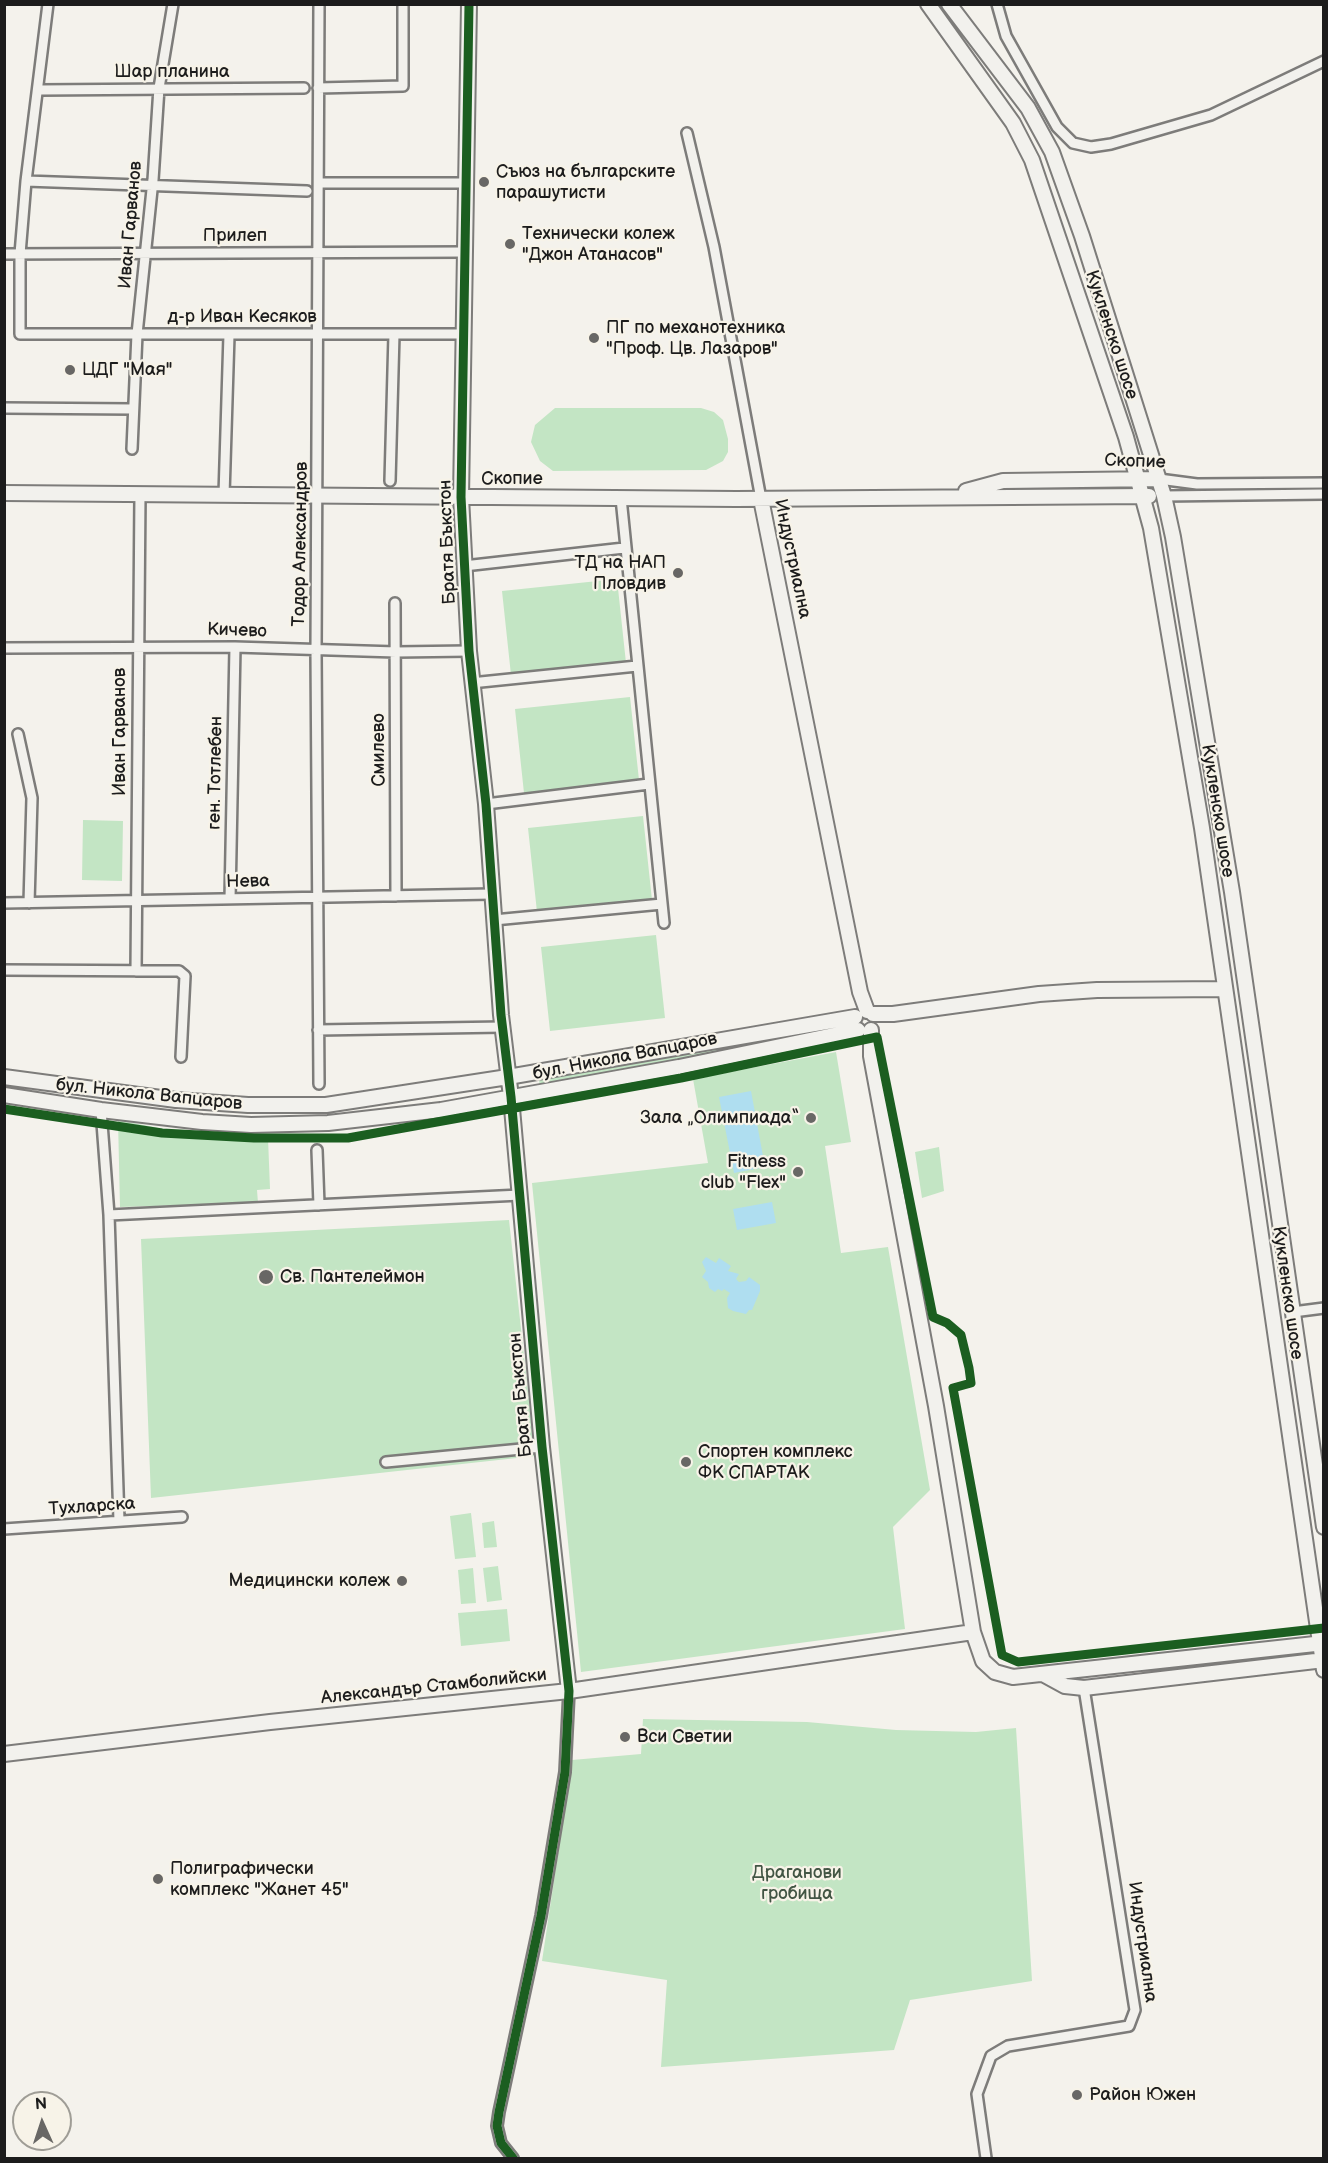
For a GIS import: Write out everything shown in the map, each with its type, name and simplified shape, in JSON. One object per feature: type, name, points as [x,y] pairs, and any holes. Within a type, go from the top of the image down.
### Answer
[{"type":"street","points":[[20,254],[26,181],[40,90],[48,4]]},
{"type":"street","name":"Иван Гарванов","points":[[132,449],[136,334],[146,252],[159,88],[173,4]]},
{"type":"street","name":"Тодор Александров","points":[[319,4],[316,651],[319,1084]]},
{"type":"street","points":[[318,88],[403,86],[403,4]]},
{"type":"street","name":"Братя Бъкстон","points":[[469,4],[461,497],[469,651],[486,804],[503,1028],[542,1447],[569,1691]]},
{"type":"street","name":"Кукленско шосе","points":[[928,4],[1014,123],[1032,160],[1138,479],[1152,532],[1202,828],[1323,1663]]},
{"type":"street","name":"Кукленско шосе","points":[[949,4],[1028,108],[1052,152],[1082,236],[1164,496],[1173,537],[1232,892],[1293,1312],[1318,1452],[1323,1527]]},
{"type":"street","points":[[997,4],[1006,36],[1057,127],[1073,143],[1091,147],[1111,144],[1211,115],[1323,61]]},
{"type":"street","name":"Шар планина","points":[[40,90],[304,88]]},
{"type":"street","name":"Индустриална","points":[[687,133],[714,247],[761,499],[860,992],[936,1406],[973,1632],[983,1661],[995,1671],[1013,1677],[1321,1643]]},
{"type":"street","points":[[26,181],[307,191]]},
{"type":"street","points":[[319,183],[466,183]]},
{"type":"street","name":"Прилеп","points":[[4,254],[465,252]]},
{"type":"street","name":"д-р Иван Кесяков","points":[[20,254],[20,334],[463,334]]},
{"type":"street","points":[[390,481],[394,334]]},
{"type":"street","points":[[224,495],[229,335]]},
{"type":"street","points":[[4,408],[134,409]]},
{"type":"street","name":"Скопие","points":[[947,496],[1004,481],[1159,479],[1197,484],[1323,483]]},
{"type":"street","points":[[1290,496],[1291,484]]},
{"type":"street","name":"Скопие","points":[[4,493],[761,499],[1164,496]]},
{"type":"street","name":"Иван Гарванов","points":[[136,971],[140,494]]},
{"type":"street","points":[[1164,496],[1323,494]]},
{"type":"street","points":[[621,498],[624,548],[664,923]]},
{"type":"street","points":[[464,566],[624,548]]},
{"type":"street","name":"Смилево","points":[[395,603],[396,896]]},
{"type":"street","name":"Кичево","points":[[4,648],[138,646],[316,651],[469,651]]},
{"type":"street","name":"ген. Тотлебен","points":[[230,899],[235,647]]},
{"type":"street","points":[[471,683],[637,666]]},
{"type":"street","points":[[18,734],[32,798],[29,903]]},
{"type":"street","points":[[486,804],[649,784]]},
{"type":"street","name":"Нева","points":[[4,903],[492,894]]},
{"type":"street","points":[[494,920],[662,904]]},
{"type":"street","points":[[4,970],[179,971],[185,976],[181,1057]]},
{"type":"street","name":"бул. Никола Вапцаров","points":[[4,1095],[202,1122],[296,1124],[374,1119],[679,1067],[892,1014],[1039,994],[1097,990],[1225,989]]},
{"type":"street","name":"бул. Никола Вапцаров","points":[[4,1077],[176,1100],[305,1105],[352,1102],[865,1021]]},
{"type":"street","points":[[318,1030],[503,1028]]},
{"type":"street","points":[[101,1110],[109,1215],[119,1521]]},
{"type":"street","points":[[317,1150],[319,1205]]},
{"type":"street","points":[[109,1215],[520,1195]]},
{"type":"street","points":[[1293,1312],[1323,1308]]},
{"type":"street","points":[[386,1462],[542,1447]]},
{"type":"street","name":"Тухларска","points":[[4,1529],[182,1517]]},
{"type":"street","name":"Александър Стамболийски","points":[[4,1754],[270,1722],[569,1691],[973,1632]]},
{"type":"street","name":"Индустриална","points":[[1042,1674],[1065,1686],[1084,1688],[1323,1663]]},
{"type":"street","name":"Индустриална","points":[[986,2158],[977,2094],[991,2056],[1008,2046],[1129,2026],[1135,2010],[1084,1688]]},
{"type":"street","points":[[513,2158],[501,2143],[497,2126],[541,1916],[565,1772],[569,1691]]},
{"type":"green space","points":[[555,408],[701,408],[714,412],[723,420],[728,439],[728,452],[723,461],[706,470],[553,471],[540,461],[531,442],[535,425]]},
{"type":"green space","points":[[617,579],[626,663],[511,675],[502,591]]},
{"type":"green space","points":[[630,697],[639,780],[524,793],[515,709]]},
{"type":"green space","points":[[643,816],[652,900],[537,912],[528,828]]},
{"type":"green space","points":[[83,820],[123,821],[122,881],[82,880]]},
{"type":"green space","points":[[656,935],[665,1018],[550,1031],[541,947]]},
{"type":"green space","points":[[826,1028],[826,1035],[540,1087],[539,1080]]},
{"type":"green space","points":[[836,1052],[851,1142],[825,1146],[841,1253],[888,1247],[930,1490],[893,1527],[905,1629],[581,1672],[532,1183],[708,1163],[693,1079]]},
{"type":"green space","points":[[118,1120],[179,1132],[268,1138],[270,1189],[257,1190],[258,1203],[120,1207]]},
{"type":"green space","points":[[939,1147],[944,1191],[922,1198],[915,1152]]},
{"type":"green space","points":[[509,1220],[535,1456],[151,1498],[141,1239]]},
{"type":"green space","points":[[471,1513],[476,1557],[455,1559],[450,1516]]},
{"type":"green space","points":[[494,1521],[497,1547],[484,1548],[482,1523]]},
{"type":"green space","points":[[498,1566],[502,1600],[487,1602],[483,1568]]},
{"type":"green space","points":[[473,1568],[476,1603],[461,1604],[458,1570]]},
{"type":"green space","points":[[507,1609],[510,1641],[461,1646],[458,1613]]},
{"type":"green space","name":"Драганови гробища","points":[[643,1719],[807,1722],[896,1730],[976,1732],[1016,1728],[1032,1981],[910,2000],[894,2050],[661,2067],[667,1980],[542,1961],[572,1760],[641,1754]]},
{"type":"water","points":[[751,1091],[765,1167],[734,1173],[719,1097]]},
{"type":"water","points":[[772,1202],[776,1223],[737,1230],[733,1209]]},
{"type":"water","points":[[706,1257],[716,1263],[719,1258],[731,1266],[728,1271],[739,1274],[736,1279],[739,1282],[746,1281],[749,1277],[760,1285],[760,1291],[752,1310],[746,1314],[733,1311],[728,1308],[727,1298],[730,1293],[724,1289],[722,1291],[718,1289],[715,1292],[709,1288],[708,1282],[702,1277],[706,1271],[702,1262]]},
{"type":"cycle path","points":[[469,4],[461,497],[469,651],[486,804],[501,1015],[511,1097],[542,1447],[569,1691],[565,1772],[541,1916],[497,2126],[501,2143],[513,2158]]},
{"type":"cycle path","points":[[4,1109],[162,1133],[254,1138],[348,1138],[681,1078],[877,1037],[933,1317],[947,1323],[961,1335],[969,1368],[971,1383],[953,1388],[1002,1655],[1018,1662],[1324,1628]]},
{"type":"place","name":"Съюз на българските парашутисти","points":[[484,182]]},
{"type":"place","name":"Технически колеж \"Джон Атанасов\"","points":[[510,244]]},
{"type":"place","name":"ПГ по механотехника \"Проф. Цв. Лазаров\"","points":[[594,338]]},
{"type":"place","name":"ЦДГ \"Мая\"","points":[[70,370]]},
{"type":"place","name":"ТД на НАП Пловдив","points":[[678,573]]},
{"type":"place","name":"Зала „Олимпиада“","points":[[811,1118]]},
{"type":"place","name":"Fitness club \"Flex\"","points":[[798,1172]]},
{"type":"place","name":"Св. Пантелеймон","points":[[266,1277]]},
{"type":"place","name":"Спортен комплекс ФК СПАРТАК","points":[[686,1462]]},
{"type":"place","name":"Медицински колеж","points":[[402,1581]]},
{"type":"place","name":"Вси Светии","points":[[625,1737]]},
{"type":"place","name":"Полиграфически комплекс \"Жанет 45\"","points":[[158,1879]]},
{"type":"place","name":"Район Южен","points":[[1077,2095]]}]
